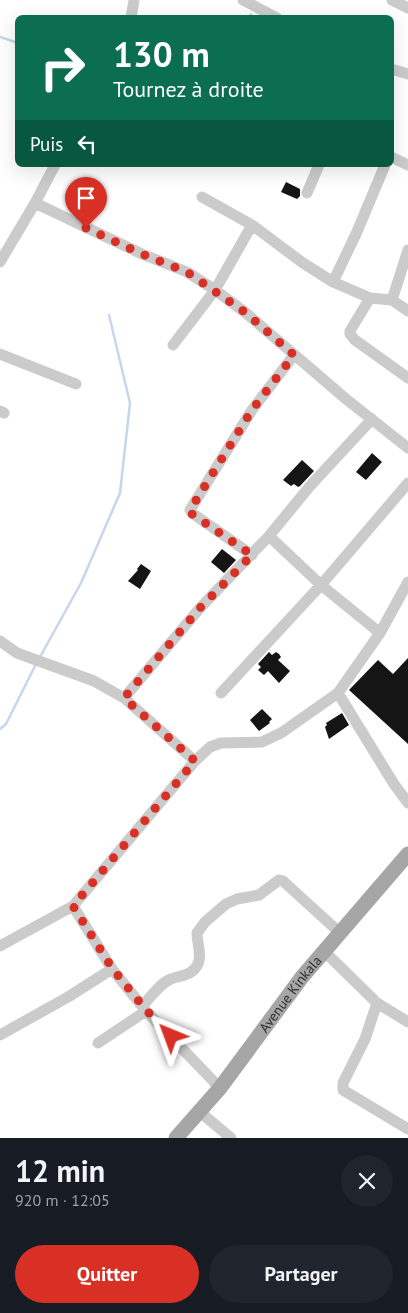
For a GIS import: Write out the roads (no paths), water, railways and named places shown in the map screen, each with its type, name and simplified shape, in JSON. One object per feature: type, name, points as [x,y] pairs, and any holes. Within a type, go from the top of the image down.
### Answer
[{"type":"main road","name":"Avenue Kinkala","points":[[176,1138],[220,1088],[302,977],[408,854]]},
{"type":"street","points":[[132,15],[134,0]]},
{"type":"street","points":[[243,0],[270,15]]},
{"type":"street","points":[[392,0],[408,8]]},
{"type":"street","points":[[394,70],[408,74]]},
{"type":"street","points":[[394,158],[408,165]]},
{"type":"street","points":[[0,262],[54,167]]},
{"type":"street","points":[[307,194],[319,167]]},
{"type":"street","points":[[333,282],[356,234],[384,167]]},
{"type":"street","points":[[202,197],[252,225],[303,263],[333,282],[370,298],[392,300],[408,310]]},
{"type":"street","points":[[35,203],[142,254],[187,272],[215,290],[246,313],[294,355],[408,448]]},
{"type":"street","points":[[173,345],[215,290],[252,225]]},
{"type":"street","points":[[392,300],[408,250]]},
{"type":"street","points":[[370,298],[350,334],[355,340],[408,378]]},
{"type":"street","points":[[0,354],[76,384]]},
{"type":"street","points":[[252,555],[192,514],[190,510],[252,410],[294,355]]},
{"type":"street","points":[[124,698],[200,608],[252,555],[310,486],[372,419]]},
{"type":"street","points":[[221,692],[321,585],[408,483]]},
{"type":"street","points":[[269,536],[321,585],[380,633]]},
{"type":"street","points":[[0,946],[73,906],[195,761],[210,747],[221,743],[262,742],[281,734],[338,693],[380,633],[408,582]]},
{"type":"street","points":[[0,642],[17,653],[94,681],[124,698],[195,761]]},
{"type":"street","points":[[338,693],[394,784],[408,803]]},
{"type":"street","points":[[98,1043],[144,1008],[164,982],[173,978],[181,978],[193,970],[198,964],[200,954],[197,933],[205,922],[226,904],[237,899],[259,895],[279,880],[283,881],[339,932]]},
{"type":"street","points":[[73,906],[112,968],[144,1008],[220,1088]]},
{"type":"street","points":[[324,951],[377,1003],[408,1022]]},
{"type":"street","points":[[0,1035],[68,997],[112,968]]},
{"type":"street","points":[[377,1003],[365,1039],[343,1083],[343,1090],[408,1129]]},
{"type":"street","points":[[200,1112],[231,1138]]},
{"type":"waterway","points":[[0,37],[15,42]]},
{"type":"waterway","points":[[40,657],[81,583],[120,493],[130,403],[109,315]]},
{"type":"waterway","points":[[0,729],[6,724],[36,664]]}]
